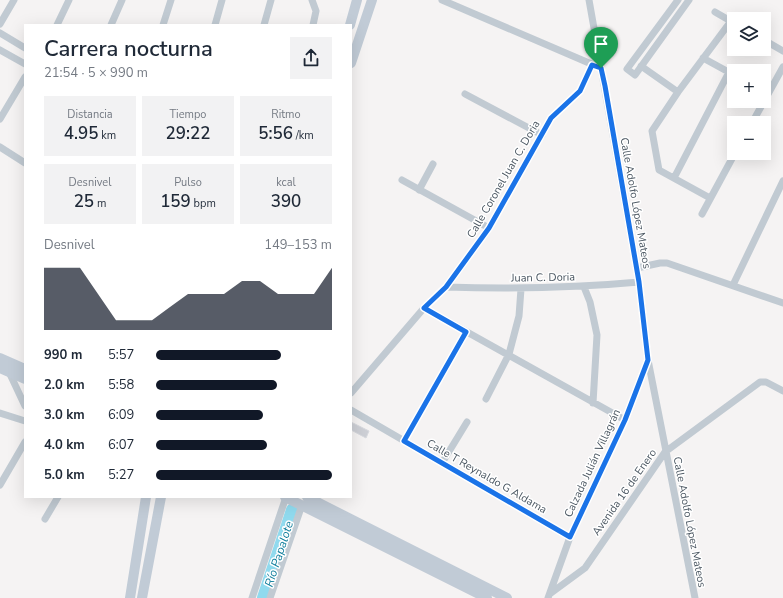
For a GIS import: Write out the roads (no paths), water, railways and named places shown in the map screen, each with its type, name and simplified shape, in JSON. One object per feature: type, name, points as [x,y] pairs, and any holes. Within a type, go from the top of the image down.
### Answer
[{"type":"main road","points":[[350,24],[357,0]]},
{"type":"main road","points":[[352,60],[372,0]]},
{"type":"main road","points":[[0,358],[24,369]]},
{"type":"main road","points":[[4,370],[24,379]]},
{"type":"main road","points":[[130,598],[145,498]]},
{"type":"main road","points":[[142,598],[161,498]]},
{"type":"main road","points":[[290,498],[304,501],[507,598]]},
{"type":"main road","points":[[304,501],[487,598]]},
{"type":"street","points":[[0,24],[14,0]]},
{"type":"street","points":[[57,24],[69,0]]},
{"type":"street","points":[[111,24],[122,0]]},
{"type":"street","points":[[163,24],[172,0]]},
{"type":"street","points":[[215,24],[222,0]]},
{"type":"street","points":[[264,24],[271,0]]},
{"type":"street","points":[[312,0],[316,11],[313,24]]},
{"type":"street","points":[[442,0],[601,68]]},
{"type":"street","name":"Calle Adolfo López Mateos","points":[[589,0],[637,268],[648,360],[694,598]]},
{"type":"street","points":[[678,0],[626,69],[634,75],[689,0]]},
{"type":"street","points":[[715,12],[727,19]]},
{"type":"street","points":[[710,198],[659,170],[652,131],[678,92],[727,29]]},
{"type":"street","points":[[0,33],[24,47]]},
{"type":"street","points":[[771,44],[783,51]]},
{"type":"street","points":[[0,50],[24,63]]},
{"type":"street","points":[[704,58],[727,72]]},
{"type":"street","name":"Calle Coronel Juan C. Doria","points":[[352,392],[424,308],[446,287],[489,228],[551,118],[580,91],[592,65]]},
{"type":"street","points":[[641,66],[678,92]]},
{"type":"street","points":[[771,86],[783,67]]},
{"type":"street","points":[[0,119],[24,79]]},
{"type":"street","points":[[674,178],[727,81]]},
{"type":"street","points":[[465,94],[542,135]]},
{"type":"street","points":[[0,147],[24,162]]},
{"type":"street","points":[[702,214],[731,160]]},
{"type":"street","points":[[419,190],[433,164]]},
{"type":"street","points":[[402,180],[489,228]]},
{"type":"street","points":[[733,285],[783,181]]},
{"type":"street","points":[[637,268],[667,263],[783,302]]},
{"type":"street","name":"Juan C. Doria","points":[[446,287],[521,289],[584,287],[639,282]]},
{"type":"street","points":[[584,287],[590,302],[597,335],[593,403]]},
{"type":"street","points":[[486,399],[509,354],[519,316],[521,289]]},
{"type":"street","points":[[424,308],[625,420]]},
{"type":"street","points":[[404,441],[466,332]]},
{"type":"street","name":"Calzada Julián Villagrán","points":[[550,596],[570,537],[625,420],[648,360]]},
{"type":"street","points":[[4,370],[24,404]]},
{"type":"street","name":"Avenida 16 de Enero","points":[[550,596],[585,568],[665,452],[760,382],[766,382],[782,387]]},
{"type":"street","name":"Calle T Reynaldo G Aldama","points":[[352,411],[570,537]]},
{"type":"street","points":[[0,413],[24,421]]},
{"type":"street","points":[[442,463],[467,422]]},
{"type":"street","points":[[0,485],[24,444]]},
{"type":"street","points":[[45,519],[57,498]]},
{"type":"street","points":[[252,598],[285,498]]},
{"type":"street","points":[[270,598],[304,501]]},
{"type":"waterway","name":"Río Papalote","points":[[264,598],[293,510]]}]
